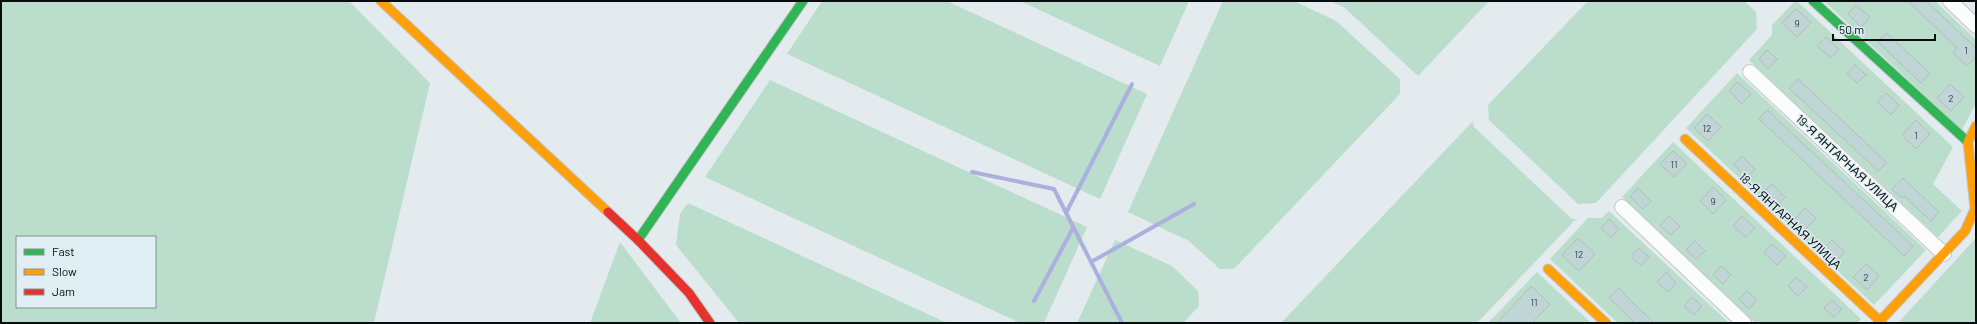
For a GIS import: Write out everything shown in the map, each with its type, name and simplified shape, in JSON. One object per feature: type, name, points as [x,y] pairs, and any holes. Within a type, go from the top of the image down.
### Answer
[{"type":"street","points":[[382,1],[638,240],[689,293],[710,323]]},
{"type":"street","points":[[638,240],[803,1]]},
{"type":"street","points":[[1813,1],[1968,142]]},
{"type":"street","points":[[1950,1],[1976,26]]},
{"type":"street","name":"19-Я ЯНТАРНАЯ УЛИЦА","points":[[1750,72],[1944,254]]},
{"type":"street","points":[[1879,322],[1965,232],[1975,209],[1968,142],[1976,126]]},
{"type":"street","name":"18-Я ЯНТАРНАЯ УЛИЦА","points":[[1685,139],[1879,322]]},
{"type":"street","points":[[1622,207],[1744,323]]},
{"type":"street","points":[[1548,269],[1606,323]]},
{"type":"green space","points":[[1,1],[349,1],[430,83],[374,323],[1,323]]},
{"type":"green space","points":[[822,1],[947,1],[1147,94],[1100,199],[787,54]]},
{"type":"green space","points":[[1020,1],[1189,1],[1160,66]]},
{"type":"green space","points":[[1223,1],[1294,1],[1336,21],[1400,79],[1400,94],[1234,269],[1220,269],[1189,241],[1128,212]]},
{"type":"green space","points":[[1330,1],[1489,1],[1418,76],[1345,8]]},
{"type":"green space","points":[[1588,1],[1744,1],[1756,12],[1757,29],[1596,203],[1578,204],[1489,120],[1488,105]]},
{"type":"green space","points":[[1795,1],[1797,1],[1953,147],[1933,184],[1962,211],[1938,237],[1749,60],[1772,35],[1772,25]]},
{"type":"green space","points":[[1824,1],[1935,1],[1976,40],[1976,103],[1962,130]]},
{"type":"green space","points":[[1737,73],[1926,250],[1874,305],[1686,128]]},
{"type":"green space","points":[[770,80],[1087,227],[1044,323],[1020,323],[705,177]]},
{"type":"green space","points":[[1473,121],[1474,127],[1572,219],[1576,219],[1477,323],[1281,323]]},
{"type":"green space","points":[[1673,142],[1861,319],[1857,323],[1755,323],[1622,197]]},
{"type":"green space","points":[[688,203],[947,323],[739,323],[676,245],[680,214]]},
{"type":"green space","points":[[1609,211],[1729,323],[1618,323],[1550,259],[1588,218],[1602,218]]},
{"type":"green space","points":[[1976,238],[1976,323],[1898,323]]},
{"type":"green space","points":[[1115,240],[1172,266],[1198,291],[1199,306],[1183,323],[1077,323]]},
{"type":"green space","points":[[620,242],[681,323],[590,323]]},
{"type":"green space","points":[[1537,272],[1591,323],[1488,323]]},
{"type":"building","points":[[1908,1],[1926,1],[1976,48],[1976,57],[1967,66],[1953,53],[1957,48]]},
{"type":"building","points":[[1856,5],[1870,17],[1861,27],[1848,14]]},
{"type":"building","points":[[1796,9],[1811,22],[1797,37],[1782,23]]},
{"type":"building","points":[[1886,33],[1930,73],[1921,83],[1878,42]]},
{"type":"building","points":[[1826,37],[1839,49],[1831,58],[1817,46]]},
{"type":"building","points":[[1767,50],[1777,59],[1768,69],[1759,59]]},
{"type":"building","points":[[1855,65],[1866,75],[1857,83],[1847,74]]},
{"type":"building","points":[[1798,79],[1887,163],[1878,171],[1789,88]]},
{"type":"building","points":[[1737,82],[1751,94],[1742,104],[1729,91]]},
{"type":"building","points":[[1950,84],[1964,97],[1951,111],[1937,98]]},
{"type":"building","points":[[1886,93],[1899,105],[1891,115],[1877,102]]},
{"type":"building","points":[[1767,110],[1913,246],[1904,256],[1759,119]]},
{"type":"building","points":[[1707,114],[1721,127],[1708,141],[1694,128]]},
{"type":"building","points":[[1916,120],[1930,134],[1916,149],[1902,135]]},
{"type":"building","points":[[1673,151],[1687,164],[1674,177],[1660,164]]},
{"type":"building","points":[[1742,156],[1755,169],[1747,178],[1734,165]]},
{"type":"building","points":[[1903,178],[1939,212],[1931,221],[1904,196],[1902,198],[1892,189]]},
{"type":"building","points":[[1772,184],[1785,197],[1777,206],[1763,193]]},
{"type":"building","points":[[1713,187],[1726,200],[1713,214],[1700,201]]},
{"type":"building","points":[[1638,188],[1651,201],[1643,209],[1630,197]]},
{"type":"building","points":[[1805,208],[1816,218],[1804,231],[1793,221]]},
{"type":"building","points":[[1669,216],[1680,226],[1671,235],[1660,225]]},
{"type":"building","points":[[1742,216],[1755,228],[1746,237],[1733,226]]},
{"type":"building","points":[[1609,219],[1619,229],[1611,238],[1601,228]]},
{"type":"building","points":[[1578,238],[1595,254],[1579,271],[1562,255]]},
{"type":"building","points":[[1832,240],[1845,252],[1836,262],[1823,249]]},
{"type":"building","points":[[1695,241],[1705,251],[1696,259],[1686,250]]},
{"type":"building","points":[[1772,244],[1786,256],[1777,265],[1764,253]]},
{"type":"building","points":[[1639,248],[1649,257],[1641,266],[1631,256]]},
{"type":"building","points":[[1866,264],[1879,276],[1867,290],[1853,277]]},
{"type":"building","points":[[1721,266],[1731,275],[1723,284],[1713,275]]},
{"type":"building","points":[[1666,272],[1676,283],[1668,292],[1657,282]]},
{"type":"building","points":[[1796,277],[1807,287],[1798,296],[1788,286]]},
{"type":"building","points":[[1531,286],[1550,304],[1532,323],[1497,323]]},
{"type":"building","points":[[1619,288],[1654,323],[1635,323],[1609,298]]},
{"type":"building","points":[[1747,291],[1757,300],[1749,309],[1739,299]]},
{"type":"building","points":[[1692,297],[1702,306],[1694,315],[1684,306]]},
{"type":"building","points":[[1832,300],[1842,309],[1834,317],[1824,308]]},
{"type":"waterway","points":[[1066,213],[1132,84]]},
{"type":"waterway","points":[[972,172],[1054,189],[1122,323]]},
{"type":"waterway","points":[[1091,262],[1194,204]]},
{"type":"waterway","points":[[1034,301],[1073,228]]},
{"type":"traffic: fast","points":[[638,240],[803,1]]},
{"type":"traffic: fast","points":[[1813,1],[1968,142]]},
{"type":"traffic: slow","points":[[381,1],[608,212]]},
{"type":"traffic: slow","points":[[1878,323],[1965,231],[1975,209],[1968,142],[1976,126]]},
{"type":"traffic: slow","points":[[1685,139],[1880,321]]},
{"type":"traffic: slow","points":[[1548,269],[1606,323]]},
{"type":"traffic: jam","points":[[608,212],[638,240],[689,293],[710,323]]}]
